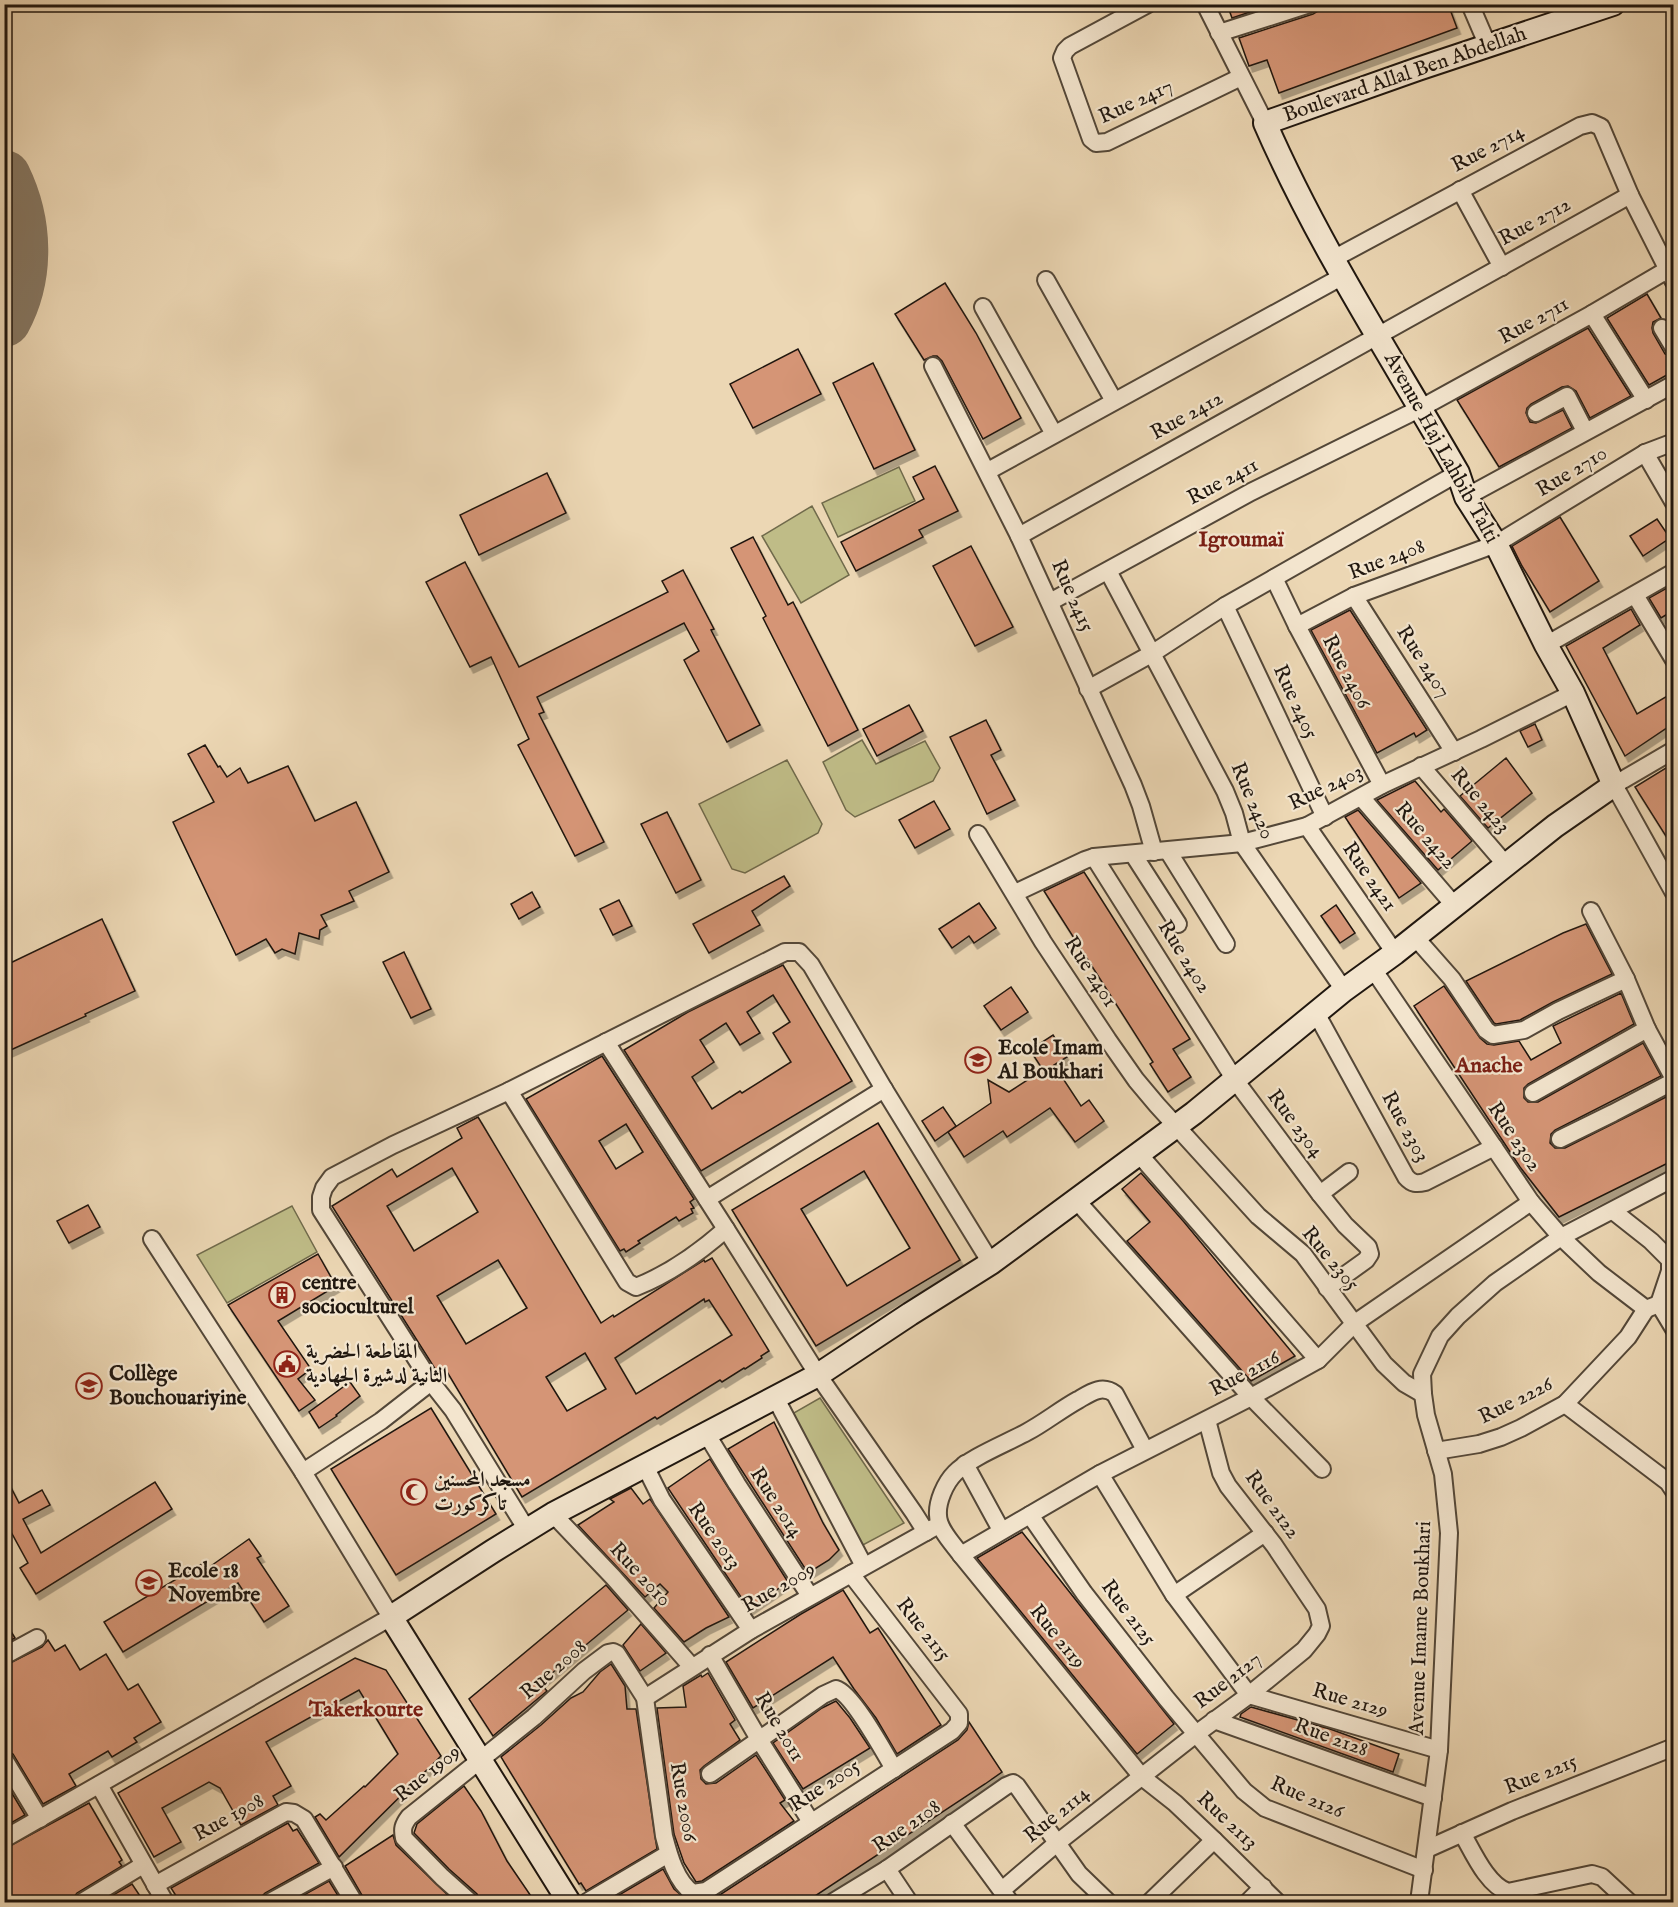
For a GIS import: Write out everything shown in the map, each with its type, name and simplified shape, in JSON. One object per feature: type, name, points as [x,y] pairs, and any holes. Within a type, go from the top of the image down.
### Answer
[{"type":"street","name":"Rue 2417","points":[[1148,4],[1070,46],[1062,58],[1091,139],[1096,143],[1107,142],[1241,77]]},
{"type":"street","name":"Avenue Haj Lahbib Talti","points":[[1205,4],[1305,207],[1458,473],[1466,497],[1496,544],[1546,645],[1573,693],[1614,785],[1674,892]]},
{"type":"street","points":[[1219,33],[1310,4]]},
{"type":"street","points":[[1470,4],[1488,46]]},
{"type":"street","name":"Boulevard Allal Ben Abdellah","points":[[1265,123],[1613,4]]},
{"type":"street","name":"Rue 2714","points":[[988,471],[1114,400],[1338,267],[1460,190],[1580,126],[1592,123],[1601,126],[1630,195]]},
{"type":"street","points":[[1460,190],[1502,267]]},
{"type":"street","points":[[1630,195],[1670,276]]},
{"type":"street","name":"Rue 2712","points":[[1377,335],[1630,195]]},
{"type":"street","name":"Rue 2711","points":[[1420,408],[1592,314],[1670,276]]},
{"type":"street","points":[[1046,280],[1114,400]]},
{"type":"street","points":[[983,307],[1054,434]]},
{"type":"street","points":[[1592,314],[1646,400]]},
{"type":"street","points":[[1662,328],[1674,348]]},
{"type":"street","name":"Rue 2412","points":[[1019,536],[1377,335]]},
{"type":"street","name":"Rue 2415","points":[[933,366],[1019,536],[1161,851],[1226,944]]},
{"type":"street","points":[[1466,497],[1674,384]]},
{"type":"street","points":[[1536,413],[1567,396],[1585,431]]},
{"type":"street","name":"Rue 2411","points":[[1050,602],[1251,492],[1420,408]]},
{"type":"street","name":"Rue 2710","points":[[1496,544],[1645,453],[1674,442]]},
{"type":"street","points":[[1645,453],[1674,503]]},
{"type":"street","points":[[1088,689],[1153,653],[1225,606],[1458,473]]},
{"type":"street","name":"Rue 2408","points":[[1297,626],[1354,596],[1496,544]]},
{"type":"street","name":"Rue 2420","points":[[1108,571],[1225,791],[1242,843],[1344,990]]},
{"type":"street","points":[[1546,645],[1674,572]]},
{"type":"street","name":"Rue 2406","points":[[1274,578],[1297,626],[1382,785]]},
{"type":"street","points":[[1635,595],[1674,660]]},
{"type":"street","name":"Rue 2407","points":[[1354,596],[1454,752]]},
{"type":"street","name":"Rue 2405","points":[[1225,606],[1326,817]]},
{"type":"street","name":"Rue 2403","points":[[1015,892],[1094,857],[1242,843],[1307,826],[1382,785],[1573,693]]},
{"type":"street","points":[[4,1839],[391,1617],[553,1514],[818,1375],[991,1263],[1176,1127],[1316,1012],[1395,953],[1555,826],[1614,785],[1674,750]]},
{"type":"street","name":"Rue 2423","points":[[1421,766],[1506,865]]},
{"type":"street","name":"Rue 2422","points":[[1361,797],[1454,905]]},
{"type":"street","name":"Rue 2421","points":[[1307,826],[1395,953]]},
{"type":"street","name":"Rue 2401","points":[[978,834],[1043,942],[1108,1040],[1136,1080],[1176,1127]]},
{"type":"street","points":[[1133,854],[1178,924]]},
{"type":"street","name":"Rue 2402","points":[[1094,857],[1235,1080]]},
{"type":"street","points":[[1560,1138],[1674,1080],[1647,1029],[1626,979],[1592,911]]},
{"type":"street","points":[[1415,937],[1452,979],[1482,1025],[1493,1035],[1524,1030],[1626,979]]},
{"type":"street","points":[[527,1530],[453,1410],[431,1382],[321,1209],[324,1188],[332,1177],[785,952],[800,952],[811,965],[991,1263]]},
{"type":"street","name":"Rue 2302","points":[[1373,969],[1531,1203],[1561,1237],[1599,1273],[1652,1306]]},
{"type":"street","name":"Rue 2303","points":[[1316,1012],[1406,1177],[1411,1182],[1418,1184],[1425,1182],[1494,1147]]},
{"type":"street","points":[[1533,1093],[1647,1029]]},
{"type":"street","name":"Rue 2119","points":[[606,1042],[818,1375],[915,1513],[961,1555],[1142,1777]]},
{"type":"street","name":"Rue 2304","points":[[1235,1080],[1320,1194],[1345,1225],[1368,1247],[1370,1252],[1366,1260],[1328,1288]]},
{"type":"street","points":[[707,1199],[884,1089]]},
{"type":"street","points":[[509,1091],[627,1282],[636,1287],[649,1282],[707,1245],[726,1229]]},
{"type":"street","name":"Rue 2305","points":[[1176,1127],[1258,1216],[1303,1254],[1384,1364],[1404,1383],[1423,1394]]},
{"type":"street","points":[[1138,1153],[1318,1360]]},
{"type":"street","name":"Rue 2304","points":[[1320,1194],[1349,1172]]},
{"type":"street","name":"Avenue Imame Boukhari","points":[[1419,1902],[1439,1750],[1449,1533],[1443,1473],[1423,1394],[1422,1374],[1440,1335],[1495,1283],[1561,1237],[1674,1178]]},
{"type":"street","points":[[1077,1201],[1251,1397],[1322,1469]]},
{"type":"street","name":"Rue 2116","points":[[961,1555],[1101,1474],[1208,1420],[1318,1360],[1355,1323],[1531,1203]]},
{"type":"street","name":"Rue 2226","points":[[1436,1451],[1479,1444],[1501,1437],[1564,1404],[1628,1337],[1652,1306],[1670,1271],[1670,1260],[1652,1241],[1613,1211]]},
{"type":"street","points":[[152,1239],[303,1472],[569,1902]]},
{"type":"street","points":[[1652,1306],[1674,1329]]},
{"type":"street","points":[[303,1472],[381,1421],[431,1382]]},
{"type":"street","points":[[933,1528],[941,1498],[953,1474],[965,1464],[1029,1431],[1071,1403],[1103,1388],[1115,1394],[1145,1450]]},
{"type":"street","name":"Rue 2115","points":[[775,1397],[858,1570],[959,1714]]},
{"type":"street","points":[[1564,1404],[1672,1483]]},
{"type":"street","name":"Rue 2122","points":[[1208,1420],[1221,1473],[1317,1609]]},
{"type":"street","name":"Rue 2014","points":[[706,1433],[736,1484],[810,1596]]},
{"type":"street","points":[[965,1464],[1001,1530]]},
{"type":"street","name":"Rue 2013","points":[[645,1466],[662,1500],[752,1630]]},
{"type":"street","points":[[1101,1474],[1174,1595],[1249,1695]]},
{"type":"street","name":"Rue 2010","points":[[553,1514],[613,1577],[692,1667]]},
{"type":"street","name":"Rue 2125","points":[[1030,1515],[1084,1593],[1196,1734]]},
{"type":"street","name":"Rue 2009","points":[[645,1698],[752,1630],[933,1528]]},
{"type":"street","points":[[1174,1595],[1265,1533]]},
{"type":"street","name":"Rue 2127","points":[[1142,1777],[1249,1695],[1312,1642],[1321,1626],[1317,1609]]},
{"type":"street","points":[[4,1656],[37,1638]]},
{"type":"street","name":"Rue 2008","points":[[481,1761],[584,1671],[608,1653],[617,1654],[645,1698]]},
{"type":"street","name":"Rue 2011","points":[[710,1655],[811,1822]]},
{"type":"street","points":[[710,1774],[823,1695],[836,1689],[845,1694],[874,1734],[894,1768]]},
{"type":"street","name":"Rue 2129","points":[[1249,1695],[1439,1750]]},
{"type":"street","name":"Rue 2006","points":[[645,1698],[668,1854],[689,1891],[710,1897]]},
{"type":"street","name":"Rue 2005","points":[[710,1897],[811,1822],[952,1731],[958,1723],[959,1714]]},
{"type":"street","name":"Rue 2128","points":[[1214,1720],[1433,1798]]},
{"type":"street","name":"Rue 2126","points":[[1196,1734],[1244,1791],[1265,1808],[1424,1870]]},
{"type":"street","name":"Rue 2215","points":[[1427,1848],[1674,1746]]},
{"type":"street","points":[[4,1759],[40,1819]]},
{"type":"street","name":"Rue 1909","points":[[470,1902],[404,1838],[402,1829],[409,1817],[481,1761]]},
{"type":"street","name":"Rue 2113","points":[[1142,1777],[1175,1803],[1215,1840],[1277,1902]]},
{"type":"street","name":"Rue 2114","points":[[1006,1896],[1057,1843],[1142,1777]]},
{"type":"street","name":"Rue 2108","points":[[833,1902],[1013,1783],[1057,1843]]},
{"type":"street","points":[[99,1785],[165,1902]]},
{"type":"street","name":"Rue 1908","points":[[155,1885],[286,1812],[294,1813],[304,1819],[354,1902]]},
{"type":"street","points":[[952,1823],[1006,1896]]},
{"type":"street","points":[[1462,1833],[1492,1882],[1503,1891],[1508,1892],[1592,1874],[1602,1877],[1629,1902]]},
{"type":"street","points":[[1150,1902],[1215,1840]]},
{"type":"street","points":[[1057,1843],[1079,1874],[1108,1902]]},
{"type":"street","points":[[587,1902],[668,1854]]},
{"type":"street","points":[[82,1902],[144,1865]]},
{"type":"street","points":[[270,1902],[334,1867]]},
{"type":"street","points":[[886,1869],[909,1902]]},
{"type":"street","points":[[1248,1902],[1263,1887]]},
{"type":"shaded area","points":[[899,467],[915,501],[838,537],[822,503]]},
{"type":"shaded area","points":[[812,506],[849,575],[801,603],[762,536]]},
{"type":"shaded area","points":[[862,740],[876,764],[925,741],[940,768],[933,781],[855,817],[846,810],[823,762]]},
{"type":"shaded area","points":[[787,760],[822,824],[818,833],[745,873],[732,869],[699,804]]},
{"type":"shaded area","points":[[292,1206],[317,1252],[227,1303],[197,1255]]},
{"type":"shaded area","points":[[820,1398],[904,1523],[861,1546],[792,1414]]},
{"type":"building","points":[[1227,4],[1274,4],[1232,18]]},
{"type":"building","points":[[1320,4],[1448,4],[1457,28],[1279,93],[1267,60],[1249,66],[1239,38],[1313,14],[1318,11]]},
{"type":"building","points":[[945,283],[976,333],[1021,418],[983,439],[942,361],[937,356],[924,360],[895,314]]},
{"type":"building","points":[[1647,294],[1661,318],[1653,322],[1653,333],[1665,354],[1674,358],[1674,371],[1649,385],[1607,318]]},
{"type":"building","points":[[1588,328],[1631,396],[1590,418],[1576,391],[1568,386],[1562,387],[1531,404],[1526,413],[1530,422],[1536,423],[1563,410],[1572,428],[1499,467],[1457,400]]},
{"type":"building","points":[[798,349],[821,394],[753,428],[730,384]]},
{"type":"building","points":[[873,363],[915,450],[874,469],[833,383]]},
{"type":"building","points":[[935,466],[958,511],[919,530],[923,537],[856,571],[841,542],[924,499],[913,477]]},
{"type":"building","points":[[547,473],[566,513],[479,555],[460,515]]},
{"type":"building","points":[[1560,517],[1599,581],[1550,612],[1512,546]]},
{"type":"building","points":[[1657,519],[1670,538],[1643,556],[1630,536]]},
{"type":"building","points":[[753,537],[788,605],[793,602],[858,730],[828,746],[763,618],[766,616],[731,548]]},
{"type":"building","points":[[971,546],[1013,627],[975,646],[933,566]]},
{"type":"building","points":[[465,562],[519,667],[668,592],[662,581],[683,570],[760,725],[727,742],[684,660],[699,651],[684,623],[537,697],[544,712],[539,714],[604,842],[575,856],[518,745],[529,739],[491,657],[470,667],[426,582]]},
{"type":"building","points":[[1674,584],[1674,610],[1661,618],[1649,598]]},
{"type":"building","points":[[1631,609],[1640,625],[1603,648],[1637,714],[1674,692],[1674,723],[1625,756],[1566,646]]},
{"type":"building","points":[[1350,610],[1427,730],[1416,737],[1414,733],[1377,753],[1311,630]]},
{"type":"building","points":[[909,705],[923,731],[877,756],[863,729]]},
{"type":"building","points":[[986,720],[1001,750],[991,755],[1015,800],[987,814],[950,737]]},
{"type":"building","points":[[1535,724],[1542,740],[1528,747],[1520,731]]},
{"type":"building","points":[[205,745],[227,777],[240,768],[248,783],[288,766],[315,821],[356,802],[389,872],[349,891],[354,901],[321,915],[327,926],[320,930],[319,939],[299,933],[295,954],[282,949],[275,953],[266,939],[236,955],[173,822],[214,802],[188,754]]},
{"type":"building","points":[[1506,758],[1532,793],[1488,828],[1460,796]]},
{"type":"building","points":[[1674,763],[1674,849],[1635,787]]},
{"type":"building","points":[[1415,781],[1441,812],[1444,809],[1472,841],[1438,870],[1377,800]]},
{"type":"building","points":[[934,801],[950,829],[915,848],[899,820]]},
{"type":"building","points":[[1358,810],[1421,883],[1399,898],[1345,817]]},
{"type":"building","points":[[667,812],[701,880],[676,893],[641,824]]},
{"type":"building","points":[[1084,872],[1190,1039],[1173,1049],[1191,1077],[1168,1092],[1150,1064],[1153,1062],[1044,891]]},
{"type":"building","points":[[784,876],[790,886],[752,911],[760,925],[709,953],[693,924]]},
{"type":"building","points":[[532,892],[540,907],[519,919],[511,904]]},
{"type":"building","points":[[619,900],[632,926],[613,935],[600,909]]},
{"type":"building","points":[[979,903],[996,928],[974,943],[969,936],[952,948],[939,929]]},
{"type":"building","points":[[1336,905],[1355,933],[1340,943],[1321,916]]},
{"type":"building","points":[[102,919],[135,991],[4,1053],[4,966]]},
{"type":"building","points":[[1586,924],[1612,974],[1520,1020],[1494,1023],[1466,981]]},
{"type":"building","points":[[404,952],[431,1009],[411,1018],[383,962]]},
{"type":"building","points":[[783,965],[852,1081],[701,1171],[624,1050],[688,1012]],"holes":[[[773,995],[790,1022],[773,1033],[791,1062],[712,1109],[692,1077],[714,1062],[700,1040],[726,1023],[740,1045],[760,1033],[747,1012]]]},
{"type":"building","points":[[1444,986],[1480,1038],[1487,1044],[1519,1041],[1531,1060],[1561,1043],[1553,1026],[1621,993],[1634,1024],[1528,1084],[1524,1088],[1524,1098],[1528,1102],[1538,1102],[1643,1043],[1661,1076],[1555,1130],[1551,1134],[1550,1143],[1555,1148],[1565,1148],[1674,1093],[1674,1160],[1559,1217],[1520,1167],[1414,1006]]},
{"type":"building","points":[[1011,987],[1028,1012],[1001,1030],[984,1006]]},
{"type":"building","points":[[1053,1035],[1067,1057],[1054,1065],[1081,1106],[1089,1100],[1104,1121],[1075,1142],[1050,1108],[1007,1137],[1003,1131],[964,1157],[948,1132],[991,1103],[988,1080],[1009,1092],[1043,1070],[1030,1050]]},
{"type":"building","points":[[602,1056],[694,1199],[690,1202],[694,1208],[691,1209],[693,1213],[679,1221],[676,1217],[638,1241],[640,1243],[626,1252],[624,1249],[620,1251],[526,1099]],"holes":[[[626,1124],[643,1152],[616,1169],[599,1141]]]},
{"type":"building","points":[[943,1107],[956,1126],[935,1141],[922,1121]]},
{"type":"building","points":[[478,1117],[601,1323],[704,1260],[705,1262],[712,1258],[769,1351],[745,1369],[722,1382],[720,1380],[657,1419],[655,1417],[522,1497],[446,1370],[439,1375],[332,1206],[392,1169],[397,1177],[462,1138],[457,1128]],"holes":[[[452,1168],[478,1212],[414,1251],[387,1206]],[[498,1260],[527,1308],[466,1344],[437,1296]],[[704,1299],[705,1302],[709,1300],[732,1335],[636,1394],[615,1358]],[[585,1353],[606,1389],[567,1411],[546,1377]]]},
{"type":"building","points":[[878,1123],[960,1260],[816,1346],[732,1210]],"holes":[[[864,1171],[910,1248],[847,1286],[801,1209]]]},
{"type":"building","points":[[1141,1173],[1295,1356],[1251,1381],[1127,1241],[1150,1222],[1122,1189]]},
{"type":"building","points":[[88,1205],[100,1227],[69,1243],[57,1221]]},
{"type":"building","name":"centre socioculturel","points":[[318,1254],[336,1286],[278,1321],[311,1369],[298,1379],[315,1400],[299,1411],[228,1305]]},
{"type":"building","points":[[350,1382],[360,1396],[319,1428],[309,1412]]},
{"type":"building","name":"مسجد المحسنين تاكركورت","points":[[431,1408],[496,1514],[396,1575],[331,1469]]},
{"type":"building","points":[[774,1422],[823,1523],[839,1550],[829,1560],[808,1573],[728,1449]]},
{"type":"building","points":[[710,1459],[788,1582],[749,1609],[668,1488]]},
{"type":"building","points":[[4,1474],[19,1503],[42,1490],[50,1505],[23,1519],[41,1553],[155,1482],[172,1509],[36,1594],[20,1568],[28,1563],[4,1519]]},
{"type":"building","points":[[631,1488],[643,1504],[650,1499],[729,1617],[684,1642],[654,1608],[668,1592],[660,1584],[645,1597],[578,1525],[614,1502],[610,1499]]},
{"type":"building","points":[[1022,1532],[1174,1724],[1137,1754],[977,1558]]},
{"type":"building","points":[[249,1539],[261,1556],[257,1558],[289,1606],[264,1622],[238,1583],[123,1652],[104,1622],[205,1562],[208,1568]]},
{"type":"building","points":[[606,1585],[628,1610],[540,1683],[547,1691],[493,1736],[469,1699]]},
{"type":"building","points":[[843,1590],[870,1633],[878,1628],[941,1725],[897,1754],[876,1718],[833,1657],[753,1708],[726,1662]]},
{"type":"building","points":[[4,1620],[15,1638],[4,1644]]},
{"type":"building","points":[[641,1624],[666,1653],[640,1671],[623,1645]]},
{"type":"building","points":[[48,1640],[55,1651],[65,1645],[80,1670],[106,1654],[128,1690],[138,1684],[161,1722],[134,1738],[137,1742],[112,1757],[108,1751],[69,1774],[76,1786],[43,1804],[13,1754],[4,1749],[4,1666],[42,1647]]},
{"type":"building","points":[[355,1658],[386,1670],[441,1756],[339,1857],[315,1817],[320,1814],[326,1820],[365,1787],[398,1754],[359,1690],[266,1742],[291,1786],[273,1796],[278,1805],[241,1825],[220,1788],[209,1782],[162,1808],[181,1842],[154,1857],[118,1793]]},
{"type":"building","points":[[611,1664],[625,1686],[627,1709],[636,1709],[657,1849],[586,1891],[581,1883],[579,1884],[501,1757],[571,1698],[583,1692],[600,1672]]},
{"type":"building","points":[[708,1673],[735,1720],[730,1724],[740,1740],[700,1770],[701,1779],[706,1784],[716,1783],[756,1755],[785,1800],[780,1803],[794,1821],[702,1881],[696,1882],[684,1863],[674,1834],[657,1708],[686,1707],[683,1686]]},
{"type":"building","points":[[836,1701],[870,1748],[803,1789],[773,1743],[822,1708]]},
{"type":"building","points":[[1251,1707],[1330,1729],[1399,1754],[1393,1772],[1240,1717]]},
{"type":"building","points":[[969,1722],[1002,1772],[985,1784],[806,1902],[700,1902],[712,1900],[958,1740],[967,1730]]},
{"type":"building","points":[[4,1780],[25,1815],[4,1827]]},
{"type":"building","points":[[464,1786],[481,1811],[507,1861],[535,1902],[480,1902],[477,1894],[414,1833],[417,1824]]},
{"type":"building","points":[[89,1803],[122,1860],[119,1862],[122,1866],[77,1893],[72,1902],[4,1902],[4,1849]]},
{"type":"building","points":[[288,1823],[293,1831],[297,1829],[319,1863],[265,1893],[260,1902],[180,1902],[171,1888]]},
{"type":"building","points":[[393,1835],[396,1845],[455,1902],[364,1902],[345,1866]]},
{"type":"building","points":[[663,1869],[674,1889],[689,1902],[607,1902]]},
{"type":"building","points":[[329,1881],[342,1902],[291,1902]]},
{"type":"building","points":[[132,1884],[144,1902],[101,1902]]},
{"type":"taxiway","points":[[4,177],[17,212],[21,249],[17,285],[4,320]]},
{"type":"place","name":"Ecole Imam Al Boukhari","points":[[978,1060]]},
{"type":"place","name":"centre socioculturel","points":[[282,1295]]},
{"type":"place","name":"المقاطعة الحضرية الثانية لدشيرة الجهادية","points":[[287,1364]]},
{"type":"place","name":"Collège Bouchouariyine","points":[[89,1386]]},
{"type":"place","name":"مسجد المحسنين تاكركورت","points":[[414,1492]]},
{"type":"place","name":"Ecole 18 Novembre","points":[[149,1583]]},
{"type":"district","name":"Igroumaï","points":[[1241,540]]},
{"type":"district","name":"Anache","points":[[1489,1066]]},
{"type":"district","name":"Takerkourte","points":[[366,1710]]}]
